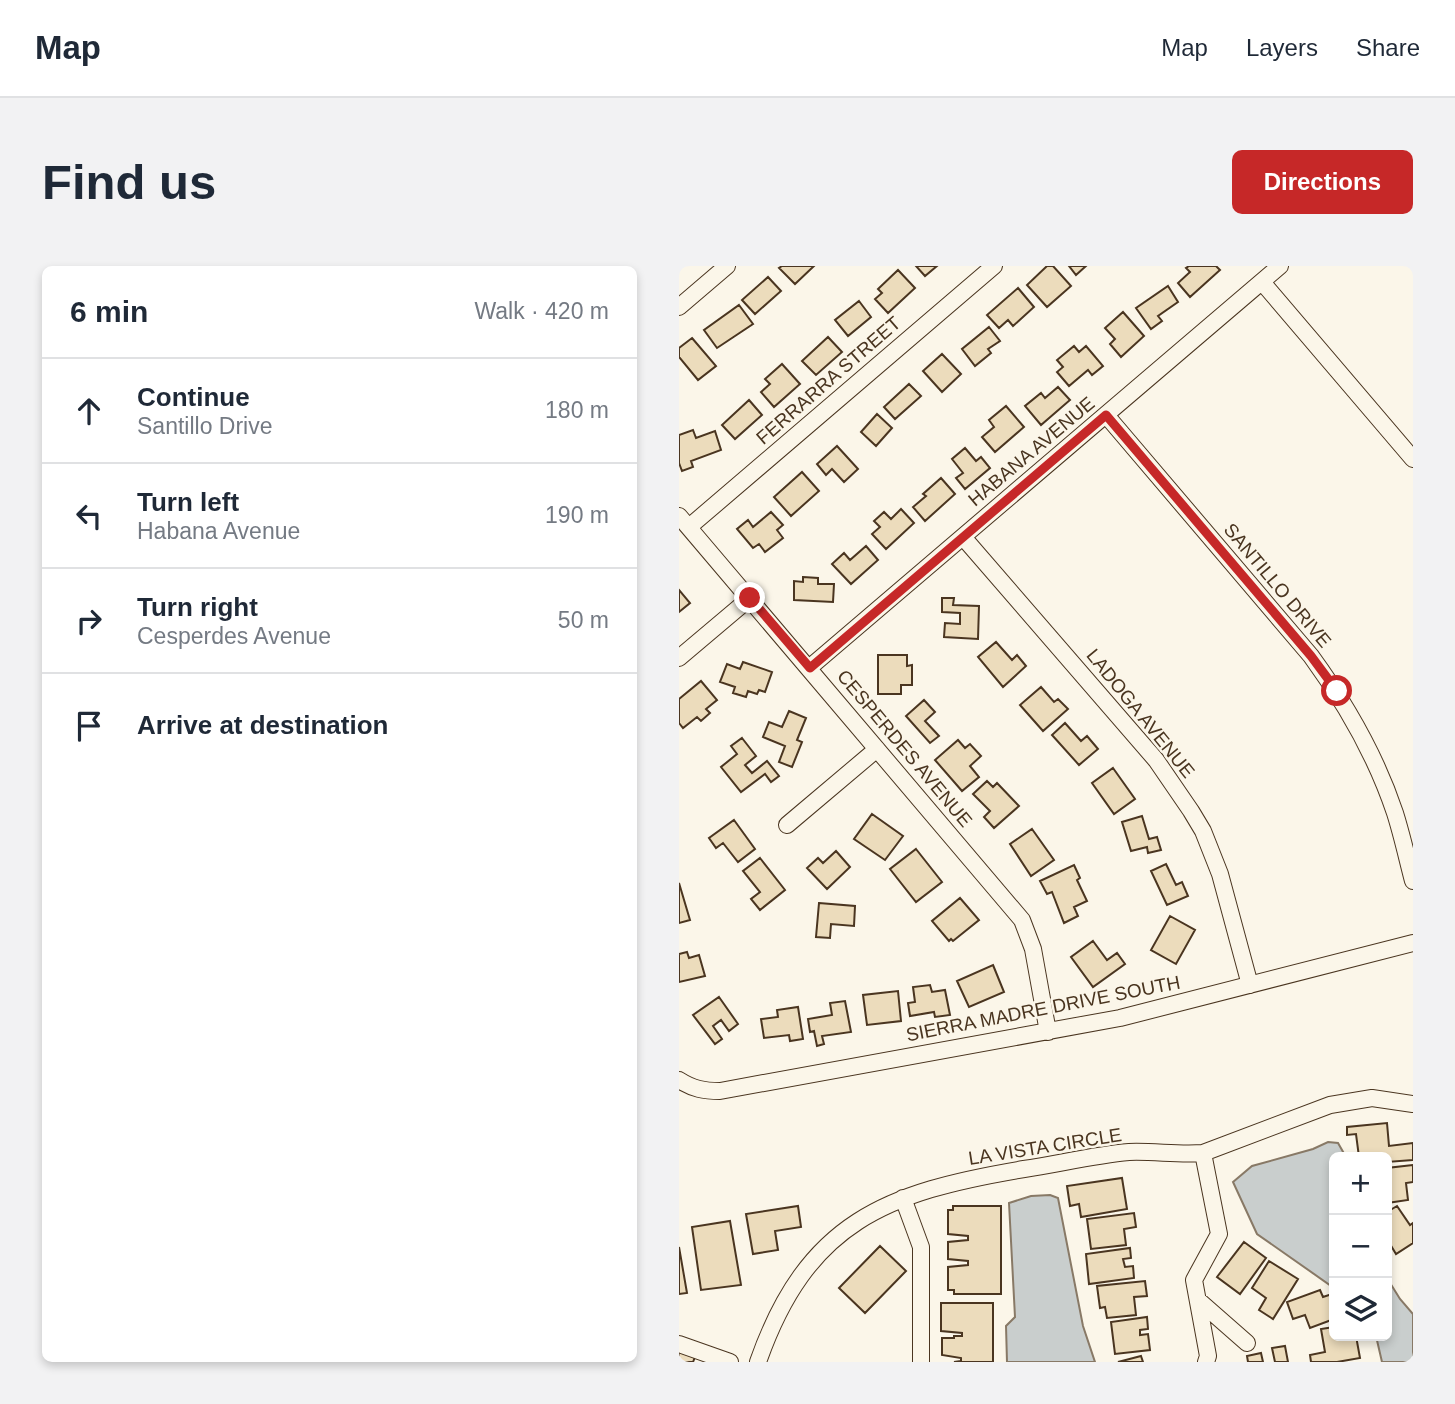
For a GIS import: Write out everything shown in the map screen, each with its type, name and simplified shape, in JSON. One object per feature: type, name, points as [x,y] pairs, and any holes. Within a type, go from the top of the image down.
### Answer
[{"type":"street","points":[[679,307],[727,266]]},
{"type":"street","name":"FERRARRA STREET","points":[[684,521],[994,266]]},
{"type":"street","name":"HABANA AVENUE","points":[[810,668],[1280,266]]},
{"type":"street","points":[[1262,282],[1413,459]]},
{"type":"street","name":"SANTILLO DRIVE","points":[[1106,415],[1311,656],[1337,691],[1384,784],[1396,815],[1413,881]]},
{"type":"street","name":"CESPERDES AVENUE","points":[[684,521],[1022,920],[1033,949],[1048,1032]]},
{"type":"street","name":"LADOGA AVENUE","points":[[963,537],[1156,760],[1191,811],[1203,831],[1220,874],[1250,985]]},
{"type":"street","points":[[679,658],[750,598]]},
{"type":"street","points":[[787,825],[877,749]]},
{"type":"street","name":"SIERRA MADRE DRIVE SOUTH","points":[[679,1080],[690,1087],[720,1091],[1048,1032],[1120,1018],[1413,943]]},
{"type":"street","name":"LA VISTA CIRCLE","points":[[758,1362],[783,1303],[808,1266],[831,1241],[859,1220],[903,1198],[943,1185],[989,1175],[1128,1152],[1184,1155],[1203,1153],[1330,1105],[1372,1098],[1413,1104]]},
{"type":"street","points":[[1203,1153],[1219,1234],[1194,1280],[1206,1362]]},
{"type":"street","points":[[903,1198],[921,1247],[921,1362]]},
{"type":"street","points":[[1198,1300],[1247,1343]]},
{"type":"street","points":[[679,1344],[713,1359],[730,1362]]},
{"type":"shaded area","points":[[1328,1142],[1338,1143],[1343,1152],[1329,1152],[1329,1284],[1257,1234],[1233,1182],[1252,1166],[1313,1149]]},
{"type":"shaded area","points":[[1050,1195],[1058,1198],[1083,1326],[1095,1362],[1007,1362],[1006,1326],[1015,1317],[1009,1203],[1031,1196]]},
{"type":"shaded area","points":[[1392,1286],[1413,1314],[1413,1362],[1382,1362],[1377,1341],[1392,1341]]},
{"type":"building","points":[[814,266],[795,284],[779,268]]},
{"type":"building","points":[[916,266],[937,266],[925,276]]},
{"type":"building","points":[[1047,266],[1053,266],[1071,286],[1047,307],[1027,285]]},
{"type":"building","points":[[1069,266],[1086,266],[1076,275]]},
{"type":"building","points":[[1216,266],[1220,270],[1190,297],[1178,283],[1190,272],[1186,268]]},
{"type":"building","points":[[898,270],[915,288],[888,313],[875,299],[882,293],[878,289]]},
{"type":"building","points":[[768,277],[781,291],[755,314],[742,300]]},
{"type":"building","points":[[1168,286],[1178,302],[1158,316],[1162,321],[1151,329],[1136,308]]},
{"type":"building","points":[[1018,288],[1034,307],[1013,326],[1008,320],[999,328],[987,315]]},
{"type":"building","points":[[859,301],[871,317],[848,336],[835,320]]},
{"type":"building","points":[[739,305],[753,324],[717,348],[704,330]]},
{"type":"building","points":[[1123,312],[1144,336],[1121,357],[1110,344],[1115,339],[1105,328]]},
{"type":"building","points":[[989,327],[1000,341],[988,349],[991,353],[975,366],[962,349]]},
{"type":"building","points":[[828,337],[842,352],[816,375],[802,361]]},
{"type":"building","points":[[692,338],[716,366],[698,380],[679,357],[679,348]]},
{"type":"building","points":[[1074,346],[1079,352],[1086,346],[1103,366],[1092,375],[1088,370],[1069,386],[1057,372],[1063,367],[1057,360]]},
{"type":"building","points":[[942,354],[961,374],[942,392],[923,371]]},
{"type":"building","points":[[782,364],[800,384],[774,407],[761,392],[770,384],[765,379]]},
{"type":"building","points":[[909,384],[921,396],[895,419],[884,407]]},
{"type":"building","points":[[1058,387],[1070,400],[1041,425],[1025,406],[1041,393],[1045,398]]},
{"type":"building","points":[[749,400],[762,415],[735,439],[722,425]]},
{"type":"building","points":[[1006,406],[1024,427],[995,452],[982,437],[994,427],[989,420]]},
{"type":"building","points":[[877,414],[892,428],[876,446],[861,432]]},
{"type":"building","points":[[693,430],[696,438],[715,431],[721,450],[691,461],[693,467],[682,471],[679,463],[679,435]]},
{"type":"building","points":[[837,446],[858,469],[844,482],[832,469],[826,475],[817,464]]},
{"type":"building","points":[[965,448],[976,461],[981,457],[990,468],[965,489],[956,478],[963,473],[952,459]]},
{"type":"building","points":[[802,472],[819,491],[791,516],[774,497]]},
{"type":"building","points":[[941,478],[955,494],[925,521],[913,507]]},
{"type":"building","points":[[901,509],[914,523],[886,549],[872,534],[880,527],[874,521],[884,512],[891,519]]},
{"type":"building","points":[[771,512],[783,525],[777,530],[783,538],[765,552],[759,544],[753,548],[737,529],[748,520],[753,527]]},
{"type":"building","points":[[866,546],[878,560],[851,584],[832,564],[844,553],[850,560]]},
{"type":"building","points":[[803,577],[818,578],[818,584],[834,584],[833,602],[794,600],[794,581],[803,582]]},
{"type":"building","points":[[679,590],[690,603],[679,612]]},
{"type":"building","points":[[942,598],[954,598],[953,605],[979,606],[978,639],[944,637],[945,623],[960,624],[960,613],[942,612]]},
{"type":"building","points":[[996,642],[1012,660],[1017,655],[1026,666],[1003,687],[978,657]]},
{"type":"building","points":[[878,655],[907,655],[907,666],[912,665],[912,685],[901,685],[901,694],[878,694]]},
{"type":"building","points":[[743,662],[772,672],[765,692],[759,690],[757,694],[748,691],[746,697],[733,693],[735,687],[720,682],[727,664],[740,669]]},
{"type":"building","points":[[701,681],[717,700],[706,709],[710,713],[701,721],[697,717],[683,728],[679,723],[679,699]]},
{"type":"building","points":[[1041,687],[1054,702],[1058,699],[1068,709],[1043,731],[1020,705]]},
{"type":"building","points":[[924,700],[935,712],[925,721],[939,736],[930,743],[906,716]]},
{"type":"building","points":[[789,711],[806,718],[797,740],[802,742],[792,767],[779,762],[785,746],[763,737],[769,722],[782,727]]},
{"type":"building","points":[[1065,723],[1081,741],[1087,736],[1098,749],[1079,765],[1052,735]]},
{"type":"building","points":[[742,738],[756,756],[745,765],[752,773],[767,761],[779,776],[771,782],[765,774],[741,792],[721,767],[737,754],[731,746]]},
{"type":"building","points":[[958,740],[965,748],[970,744],[981,756],[970,766],[979,777],[962,791],[935,760]]},
{"type":"building","points":[[1113,768],[1135,799],[1114,814],[1092,783]]},
{"type":"building","points":[[987,781],[993,787],[997,783],[1019,806],[994,828],[984,817],[990,811],[973,794]]},
{"type":"building","points":[[872,814],[903,836],[885,860],[854,839]]},
{"type":"building","points":[[1142,816],[1149,839],[1157,837],[1161,850],[1148,853],[1147,847],[1131,851],[1122,822]]},
{"type":"building","points":[[734,820],[755,849],[738,862],[723,843],[716,848],[709,838]]},
{"type":"building","points":[[1032,829],[1054,860],[1031,876],[1010,844]]},
{"type":"building","points":[[916,849],[942,882],[916,902],[890,869]]},
{"type":"building","points":[[836,851],[850,867],[827,889],[807,868],[818,858],[823,863]]},
{"type":"building","points":[[760,858],[785,890],[760,910],[751,899],[760,892],[743,871]]},
{"type":"building","points":[[1166,864],[1176,885],[1182,882],[1188,896],[1167,905],[1151,871]]},
{"type":"building","points":[[1074,865],[1080,878],[1077,880],[1087,901],[1074,907],[1078,916],[1064,923],[1052,892],[1047,894],[1040,881]]},
{"type":"building","points":[[679,883],[690,920],[679,923]]},
{"type":"building","points":[[960,898],[979,920],[953,941],[949,941],[932,921]]},
{"type":"building","points":[[819,903],[855,906],[854,926],[831,924],[830,938],[816,937]]},
{"type":"building","points":[[1170,916],[1195,930],[1176,964],[1151,950]]},
{"type":"building","points":[[1093,941],[1107,960],[1117,953],[1125,964],[1093,987],[1071,957]]},
{"type":"building","points":[[687,952],[689,958],[699,955],[705,976],[679,982],[679,954]]},
{"type":"building","points":[[993,965],[1004,992],[969,1007],[957,981]]},
{"type":"building","points":[[930,985],[932,992],[945,990],[950,1015],[935,1017],[934,1012],[910,1016],[908,1003],[915,1002],[913,987]]},
{"type":"building","points":[[898,991],[901,1021],[867,1025],[863,995]]},
{"type":"building","points":[[719,997],[738,1024],[729,1031],[721,1020],[713,1026],[722,1039],[715,1044],[693,1015]]},
{"type":"building","points":[[845,1001],[851,1032],[822,1036],[824,1044],[817,1046],[814,1031],[810,1032],[808,1019],[832,1015],[830,1003]]},
{"type":"building","points":[[798,1007],[803,1039],[790,1041],[789,1035],[764,1038],[761,1019],[778,1017],[777,1010]]},
{"type":"building","points":[[1387,1123],[1389,1146],[1413,1143],[1413,1160],[1392,1162],[1392,1152],[1358,1152],[1356,1134],[1347,1135],[1347,1127]]},
{"type":"building","points":[[1413,1165],[1413,1182],[1406,1183],[1408,1200],[1392,1202],[1392,1167]]},
{"type":"building","points":[[1122,1178],[1127,1209],[1081,1217],[1079,1204],[1070,1206],[1067,1186]]},
{"type":"building","points":[[798,1206],[801,1227],[775,1231],[778,1250],[753,1254],[746,1214]]},
{"type":"building","points":[[953,1206],[1001,1206],[1001,1294],[954,1294],[954,1290],[948,1290],[948,1267],[968,1265],[968,1261],[948,1259],[948,1242],[968,1240],[968,1236],[948,1234],[948,1210],[953,1210]]},
{"type":"building","points":[[1397,1206],[1410,1225],[1413,1223],[1413,1243],[1396,1254],[1392,1247],[1392,1209]]},
{"type":"building","points":[[1134,1213],[1136,1227],[1124,1229],[1126,1245],[1091,1249],[1087,1219]]},
{"type":"building","points":[[730,1221],[741,1285],[701,1290],[692,1227]]},
{"type":"building","points":[[1244,1242],[1266,1258],[1240,1294],[1217,1277]]},
{"type":"building","points":[[880,1246],[906,1271],[865,1313],[839,1288]]},
{"type":"building","points":[[679,1247],[687,1293],[679,1294]]},
{"type":"building","points":[[1130,1248],[1131,1258],[1123,1259],[1125,1267],[1133,1266],[1134,1278],[1089,1284],[1086,1254]]},
{"type":"building","points":[[1269,1261],[1298,1279],[1273,1319],[1259,1310],[1266,1298],[1252,1288]]},
{"type":"building","points":[[1145,1281],[1147,1296],[1134,1297],[1136,1315],[1107,1318],[1105,1307],[1100,1308],[1097,1286]]},
{"type":"building","points":[[1320,1290],[1323,1297],[1329,1295],[1329,1321],[1310,1328],[1305,1315],[1293,1319],[1287,1302]]},
{"type":"building","points":[[941,1303],[993,1303],[993,1362],[954,1362],[961,1361],[961,1358],[942,1355],[942,1338],[962,1336],[962,1333],[941,1331]]},
{"type":"building","points":[[1147,1317],[1148,1329],[1140,1330],[1140,1335],[1148,1334],[1150,1350],[1115,1354],[1111,1322]]},
{"type":"building","points":[[1329,1328],[1329,1341],[1357,1341],[1360,1358],[1337,1362],[1311,1362],[1310,1355],[1325,1352],[1321,1329]]},
{"type":"building","points":[[1285,1346],[1288,1362],[1275,1362],[1272,1348]]},
{"type":"building","points":[[679,1352],[695,1357],[693,1362],[679,1362]]},
{"type":"building","points":[[1261,1353],[1263,1362],[1248,1362],[1247,1356]]},
{"type":"building","points":[[1141,1356],[1143,1362],[1118,1362]]},
{"type":"route","points":[[750,598],[810,668],[1106,415],[1311,656],[1337,691]]}]
